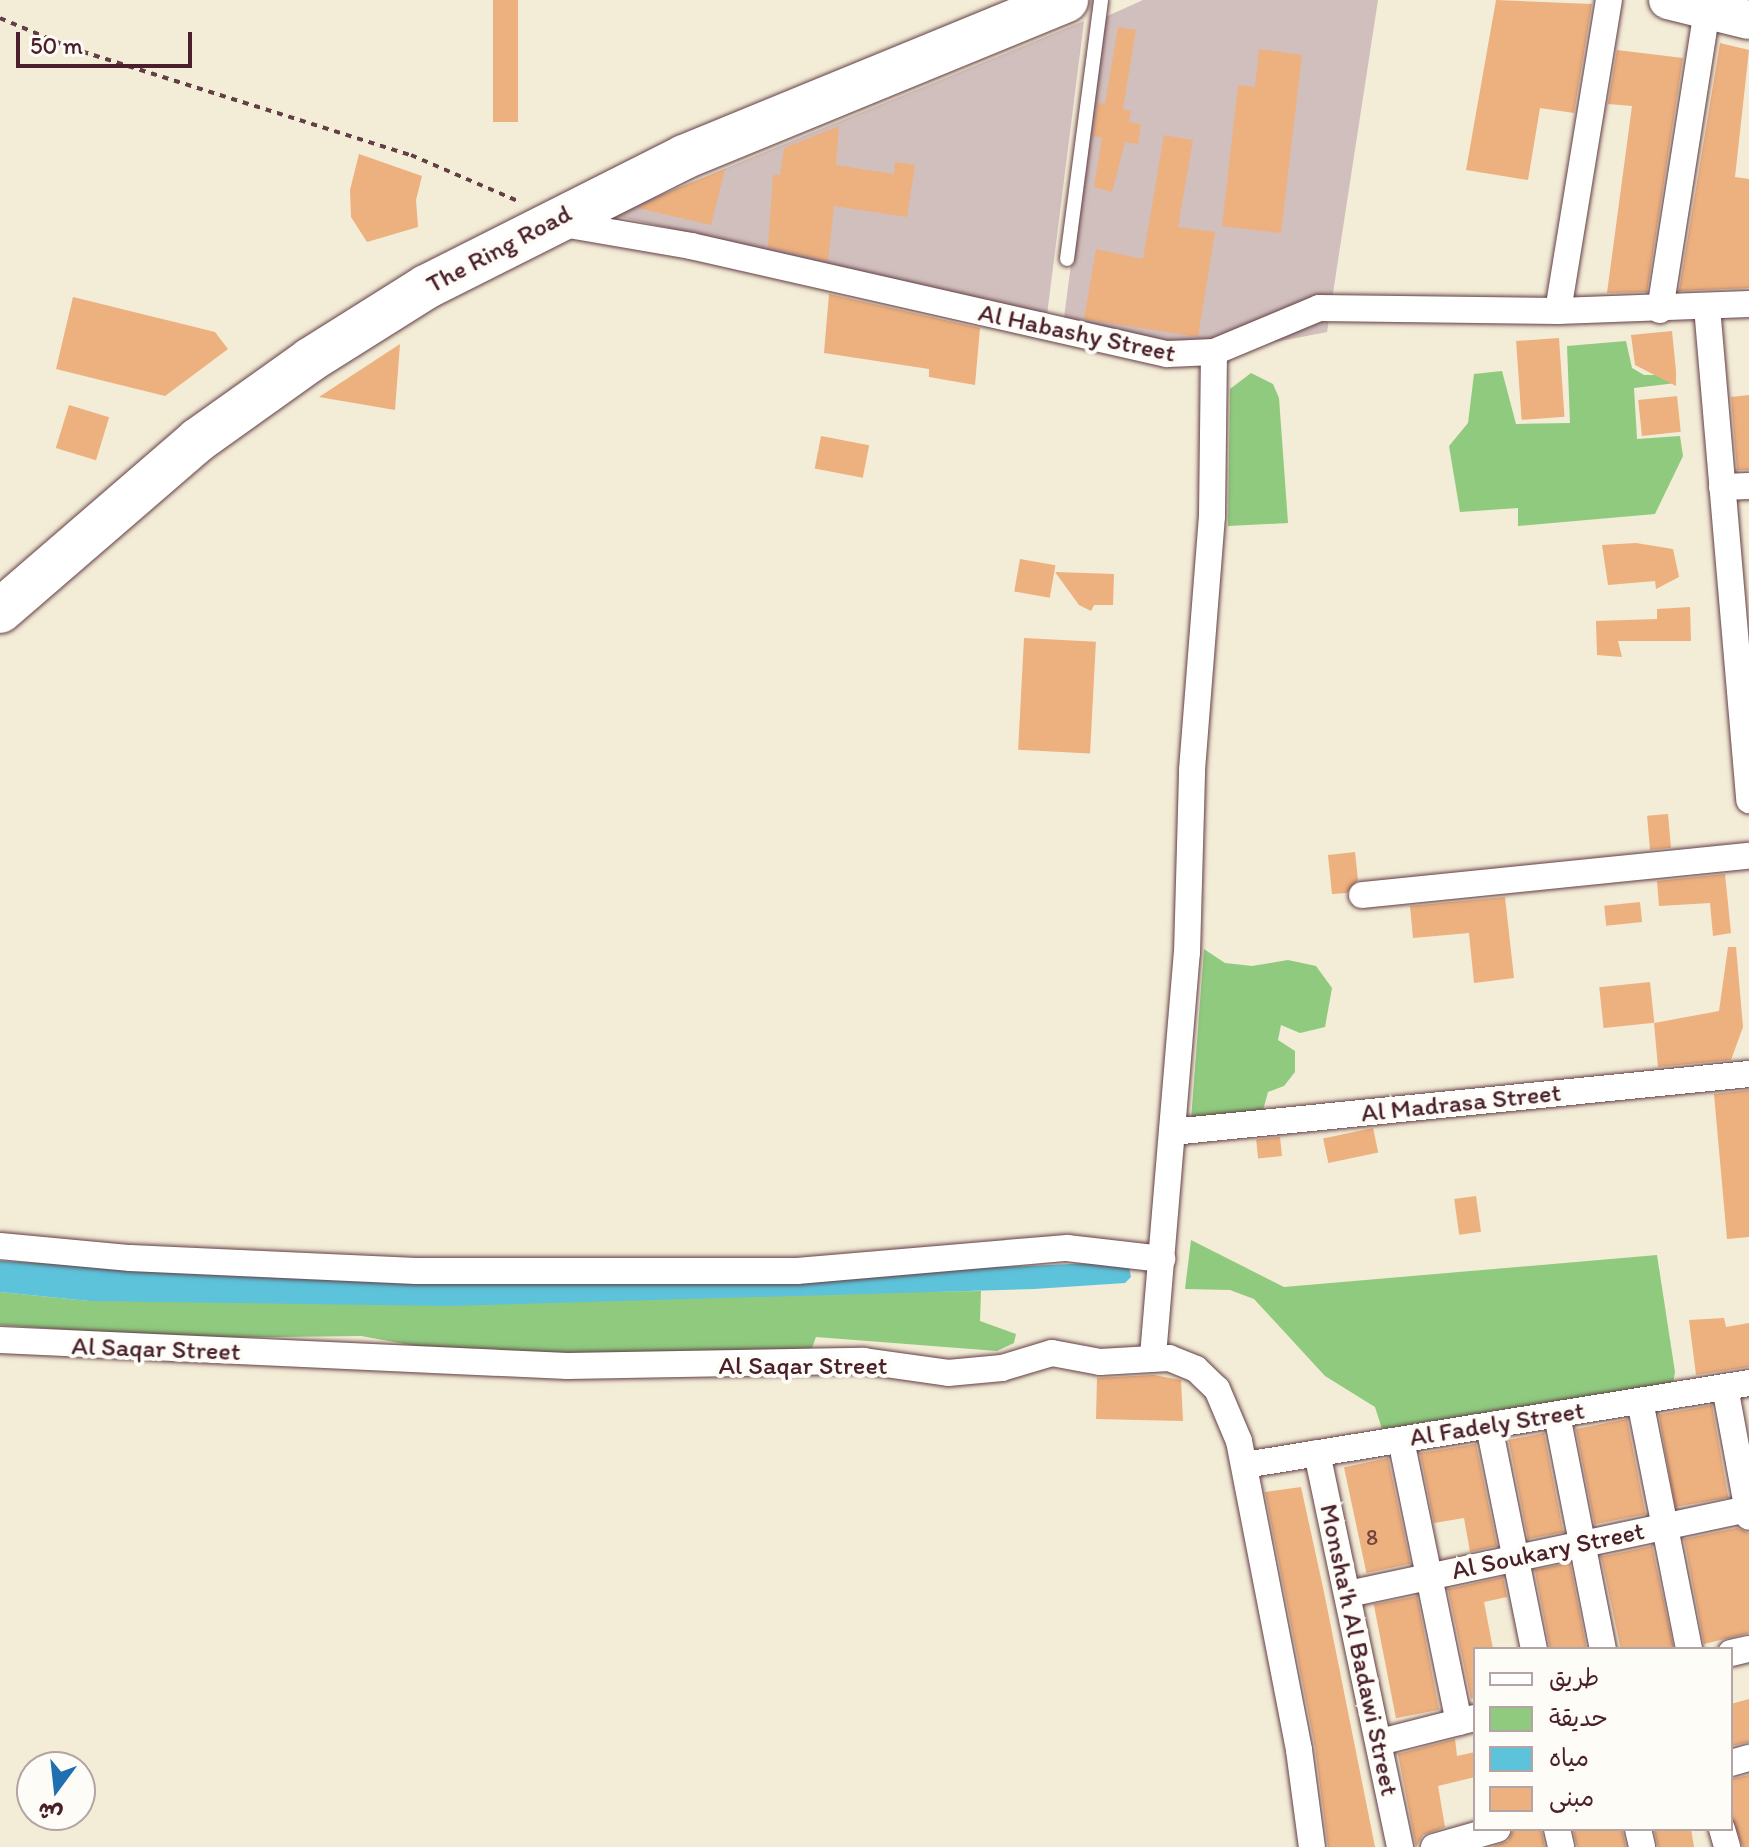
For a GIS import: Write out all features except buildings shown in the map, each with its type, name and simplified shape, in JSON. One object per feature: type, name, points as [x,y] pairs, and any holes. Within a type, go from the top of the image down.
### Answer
[{"type":"highway","name":"The Ring Road","points":[[0,572],[130,457],[223,386],[320,320],[750,99],[999,0]]},
{"type":"highway","name":"The Ring Road","points":[[0,611],[186,450],[310,360],[426,287],[535,212],[1066,0]]},
{"type":"main road","points":[[1668,0],[1749,20]]},
{"type":"street","points":[[1558,311],[1609,0]]},
{"type":"street","points":[[1660,310],[1707,10]]},
{"type":"street","name":"Al Habashy Street","points":[[535,212],[1167,354],[1214,352],[1319,308],[1558,311],[1660,310],[1749,304]]},
{"type":"street","points":[[1707,307],[1749,800]]},
{"type":"street","points":[[1153,1356],[1187,953],[1202,601],[1212,516],[1214,352]]},
{"type":"street","points":[[1722,487],[1749,486]]},
{"type":"street","points":[[1362,895],[1749,856]]},
{"type":"street","name":"Al Madrasa Street","points":[[1172,1132],[1749,1074]]},
{"type":"street","points":[[0,1246],[130,1258],[416,1271],[797,1271],[1067,1248],[1162,1259]]},
{"type":"street","name":"Al Saqar Street","points":[[0,1340],[596,1367],[864,1361],[948,1373],[1002,1368],[1052,1353],[1100,1362],[1153,1356],[1196,1369],[1217,1389],[1231,1414],[1245,1465],[1299,1750],[1312,1847]]},
{"type":"street","points":[[1737,1385],[1749,1512]]},
{"type":"street","name":"Al Fadely Street","points":[[1245,1465],[1737,1385]]},
{"type":"street","points":[[1640,1401],[1689,1647]]},
{"type":"street","points":[[1557,1415],[1603,1647]]},
{"type":"street","points":[[1489,1426],[1534,1647]]},
{"type":"street","points":[[1380,1742],[1467,1720],[1429,1576],[1401,1440]]},
{"type":"street","name":"Monsha'h Al Badawi Street","points":[[1317,1453],[1400,1847]]},
{"type":"street","name":"Al Soukary Street","points":[[1348,1594],[1749,1512]]},
{"type":"street","points":[[1434,1847],[1490,1831]]},
{"type":"lane","points":[[1067,259],[1101,0]]},
{"type":"path","points":[[0,18],[71,48],[411,155],[535,212]]},
{"type":"shaded area","points":[[1143,0],[1378,0],[1327,332],[1217,353],[1064,318],[1103,18]]},
{"type":"shaded area","points":[[1084,21],[1047,315],[612,215]]},
{"type":"green space","points":[[1626,341],[1632,368],[1644,375],[1674,375],[1676,383],[1634,388],[1637,439],[1680,436],[1683,456],[1655,514],[1518,526],[1518,508],[1460,512],[1449,446],[1468,423],[1474,374],[1502,371],[1516,424],[1570,423],[1567,346]]},
{"type":"green space","points":[[1251,373],[1273,384],[1279,398],[1288,523],[1228,526],[1230,389]]},
{"type":"green space","points":[[1204,949],[1225,963],[1252,966],[1288,960],[1316,966],[1332,988],[1325,1027],[1300,1033],[1281,1025],[1278,1040],[1295,1051],[1295,1072],[1284,1086],[1268,1092],[1262,1114],[1191,1120]]},
{"type":"green space","points":[[1191,1240],[1284,1287],[1657,1255],[1675,1372],[1672,1390],[1382,1429],[1375,1407],[1325,1376],[1254,1299],[1230,1290],[1185,1289]]},
{"type":"green space","points":[[981,1291],[980,1321],[1016,1334],[1014,1343],[997,1351],[816,1337],[812,1348],[644,1355],[438,1350],[361,1336],[178,1338],[0,1325],[0,1292],[89,1301]]},
{"type":"water","points":[[0,1261],[324,1278],[714,1280],[1114,1262],[1129,1266],[1131,1277],[1125,1283],[1034,1289],[449,1306],[89,1301],[0,1292]]}]
